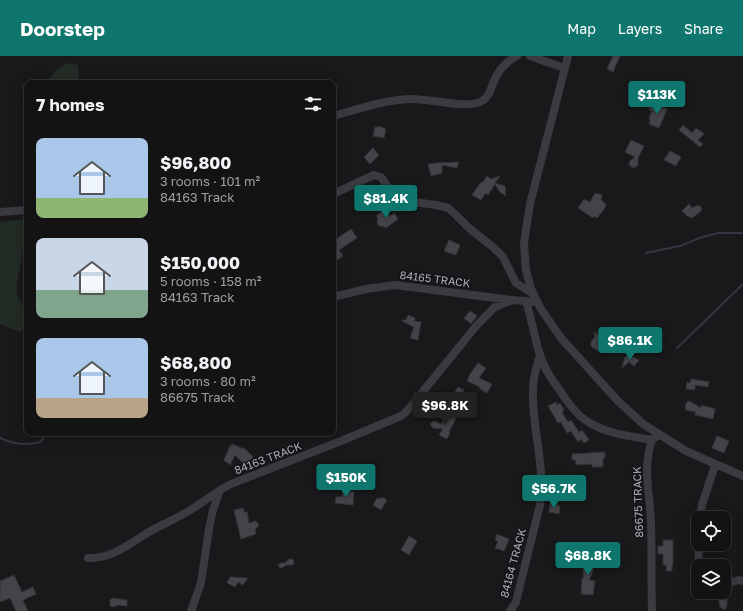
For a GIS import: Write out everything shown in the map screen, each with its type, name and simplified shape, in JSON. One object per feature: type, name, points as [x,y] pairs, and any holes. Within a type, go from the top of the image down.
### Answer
[{"type":"street","points":[[336,115],[378,103],[396,100],[422,99],[476,104],[486,99],[498,73],[517,56]]},
{"type":"street","points":[[530,56],[564,68]]},
{"type":"street","points":[[568,56],[530,204],[524,243],[526,270],[533,294],[561,338],[591,373],[643,424],[686,451],[743,476]]},
{"type":"street","points":[[336,193],[374,175],[381,177],[388,187],[404,199],[448,208],[503,257],[516,283],[533,294]]},
{"type":"street","points":[[0,212],[24,210]]},
{"type":"street","name":"84165 TRACK","points":[[336,296],[395,285],[512,300]]},
{"type":"street","points":[[512,300],[537,302]]},
{"type":"street","name":"84163 TRACK","points":[[88,558],[103,557],[116,553],[149,532],[191,510],[220,490],[400,416],[412,406],[487,314],[494,307],[512,300]]},
{"type":"street","points":[[526,302],[531,314],[540,355],[548,374],[566,400],[580,416],[602,429],[652,440],[659,434]]},
{"type":"street","name":"84164 TRACK","points":[[510,611],[516,602],[542,493],[542,478],[533,388],[535,372],[540,355]]},
{"type":"street","name":"86675 TRACK","points":[[652,440],[649,448],[646,473],[651,521],[652,611]]},
{"type":"street","points":[[701,511],[715,464]]},
{"type":"street","points":[[191,611],[201,583],[209,529],[213,510],[220,490]]},
{"type":"street","points":[[731,582],[739,580],[743,581]]},
{"type":"shaded area","points":[[70,63],[78,65],[78,80],[49,80],[56,70]]},
{"type":"shaded area","points":[[24,219],[24,246],[17,282],[17,296],[24,307],[24,329],[20,332],[0,324],[0,222]]},
{"type":"building","points":[[613,56],[620,56],[613,72],[607,69]]},
{"type":"building","points":[[652,103],[667,109],[659,128],[649,124],[652,111],[649,109]]},
{"type":"building","points":[[683,125],[692,133],[696,128],[704,134],[698,140],[703,144],[700,147],[679,130]]},
{"type":"building","points":[[378,126],[386,129],[384,138],[373,136],[375,127]]},
{"type":"building","points":[[631,140],[644,146],[638,158],[638,165],[634,168],[629,164],[635,157],[625,152]]},
{"type":"building","points":[[373,148],[379,155],[370,164],[364,157]]},
{"type":"building","points":[[670,151],[681,157],[676,166],[664,160]]},
{"type":"building","points":[[459,162],[457,168],[442,165],[442,173],[431,176],[428,164]]},
{"type":"building","points":[[487,176],[491,179],[500,176],[495,183],[505,186],[506,196],[500,192],[495,184],[488,195],[486,193],[481,200],[472,195]]},
{"type":"building","points":[[373,193],[378,196],[377,203],[372,203],[368,200],[369,195]]},
{"type":"building","points":[[595,193],[602,195],[601,200],[606,204],[605,208],[597,218],[594,216],[593,218],[578,208],[584,199],[590,202]]},
{"type":"building","points":[[689,204],[692,208],[698,205],[702,208],[701,211],[692,218],[689,216],[688,217],[682,211]]},
{"type":"building","points":[[384,210],[390,216],[394,213],[398,219],[386,228],[379,226],[377,223],[378,218],[376,216]]},
{"type":"building","points":[[351,229],[357,238],[339,250],[343,256],[336,261],[336,239]]},
{"type":"building","points":[[449,240],[460,245],[456,255],[444,251]]},
{"type":"building","points":[[470,311],[477,316],[471,324],[464,318]]},
{"type":"building","points":[[408,315],[415,318],[414,321],[421,322],[418,340],[410,338],[414,327],[402,321],[406,320]]},
{"type":"building","points":[[594,332],[604,338],[605,341],[605,348],[599,351],[591,346],[591,342],[595,337]]},
{"type":"building","points":[[628,355],[639,360],[634,366],[629,362],[622,368],[625,357]]},
{"type":"building","points":[[478,363],[486,368],[479,378],[492,384],[487,393],[479,388],[480,387],[467,381]]},
{"type":"building","points":[[691,379],[709,382],[708,387],[695,385],[695,390],[686,389],[687,382],[690,383]]},
{"type":"building","points":[[458,387],[464,390],[459,401],[452,397]]},
{"type":"building","points":[[688,401],[701,408],[701,405],[715,409],[713,419],[695,415],[696,412],[686,410],[685,405]]},
{"type":"building","points":[[556,402],[557,405],[560,403],[564,410],[562,412],[568,422],[571,420],[579,432],[582,430],[589,440],[584,443],[581,439],[578,442],[571,431],[567,433],[561,422],[558,423],[548,406]]},
{"type":"building","points":[[447,414],[456,418],[447,439],[439,435],[443,429],[433,428],[430,424],[434,421],[441,424]]},
{"type":"building","points":[[717,436],[729,441],[724,453],[712,448]]},
{"type":"building","points":[[233,444],[244,448],[253,457],[245,465],[235,455],[230,465],[224,460],[230,446]]},
{"type":"building","points":[[605,452],[603,467],[592,467],[592,464],[576,465],[575,460],[572,460],[572,454]]},
{"type":"building","points":[[343,491],[354,492],[353,505],[335,503],[336,497],[342,497]]},
{"type":"building","points":[[382,497],[387,500],[381,510],[373,505],[377,498],[380,499]]},
{"type":"building","points":[[550,504],[560,506],[559,514],[549,512]]},
{"type":"building","points":[[243,508],[244,512],[247,512],[249,523],[256,521],[259,525],[255,530],[256,534],[241,539],[234,510]]},
{"type":"building","points":[[497,534],[509,539],[504,551],[495,548],[498,541],[495,540]]},
{"type":"building","points":[[409,536],[417,541],[409,555],[401,550]]},
{"type":"building","points":[[663,540],[673,540],[672,571],[666,571],[666,565],[663,565],[663,554],[658,554],[658,546],[663,546]]},
{"type":"building","points":[[586,554],[593,555],[593,571],[589,580],[595,581],[593,595],[581,594]]},
{"type":"building","points":[[289,559],[294,561],[293,565],[286,565],[282,568],[278,566],[280,563],[285,563]]},
{"type":"building","points":[[14,575],[22,592],[33,587],[36,594],[23,600],[28,611],[16,611],[10,598],[0,602],[0,581]]},
{"type":"building","points":[[230,577],[248,578],[243,585],[238,582],[235,587],[227,583]]},
{"type":"building","points":[[113,598],[127,600],[127,606],[110,606],[110,600]]},
{"type":"building","points":[[718,599],[727,599],[727,606],[724,610],[720,607]]},
{"type":"waterway","points":[[646,253],[680,246],[702,237],[719,233],[743,233]]},
{"type":"waterway","points":[[677,348],[743,284]]},
{"type":"waterway","points":[[0,438],[15,443],[30,444],[41,442],[44,436]]}]
